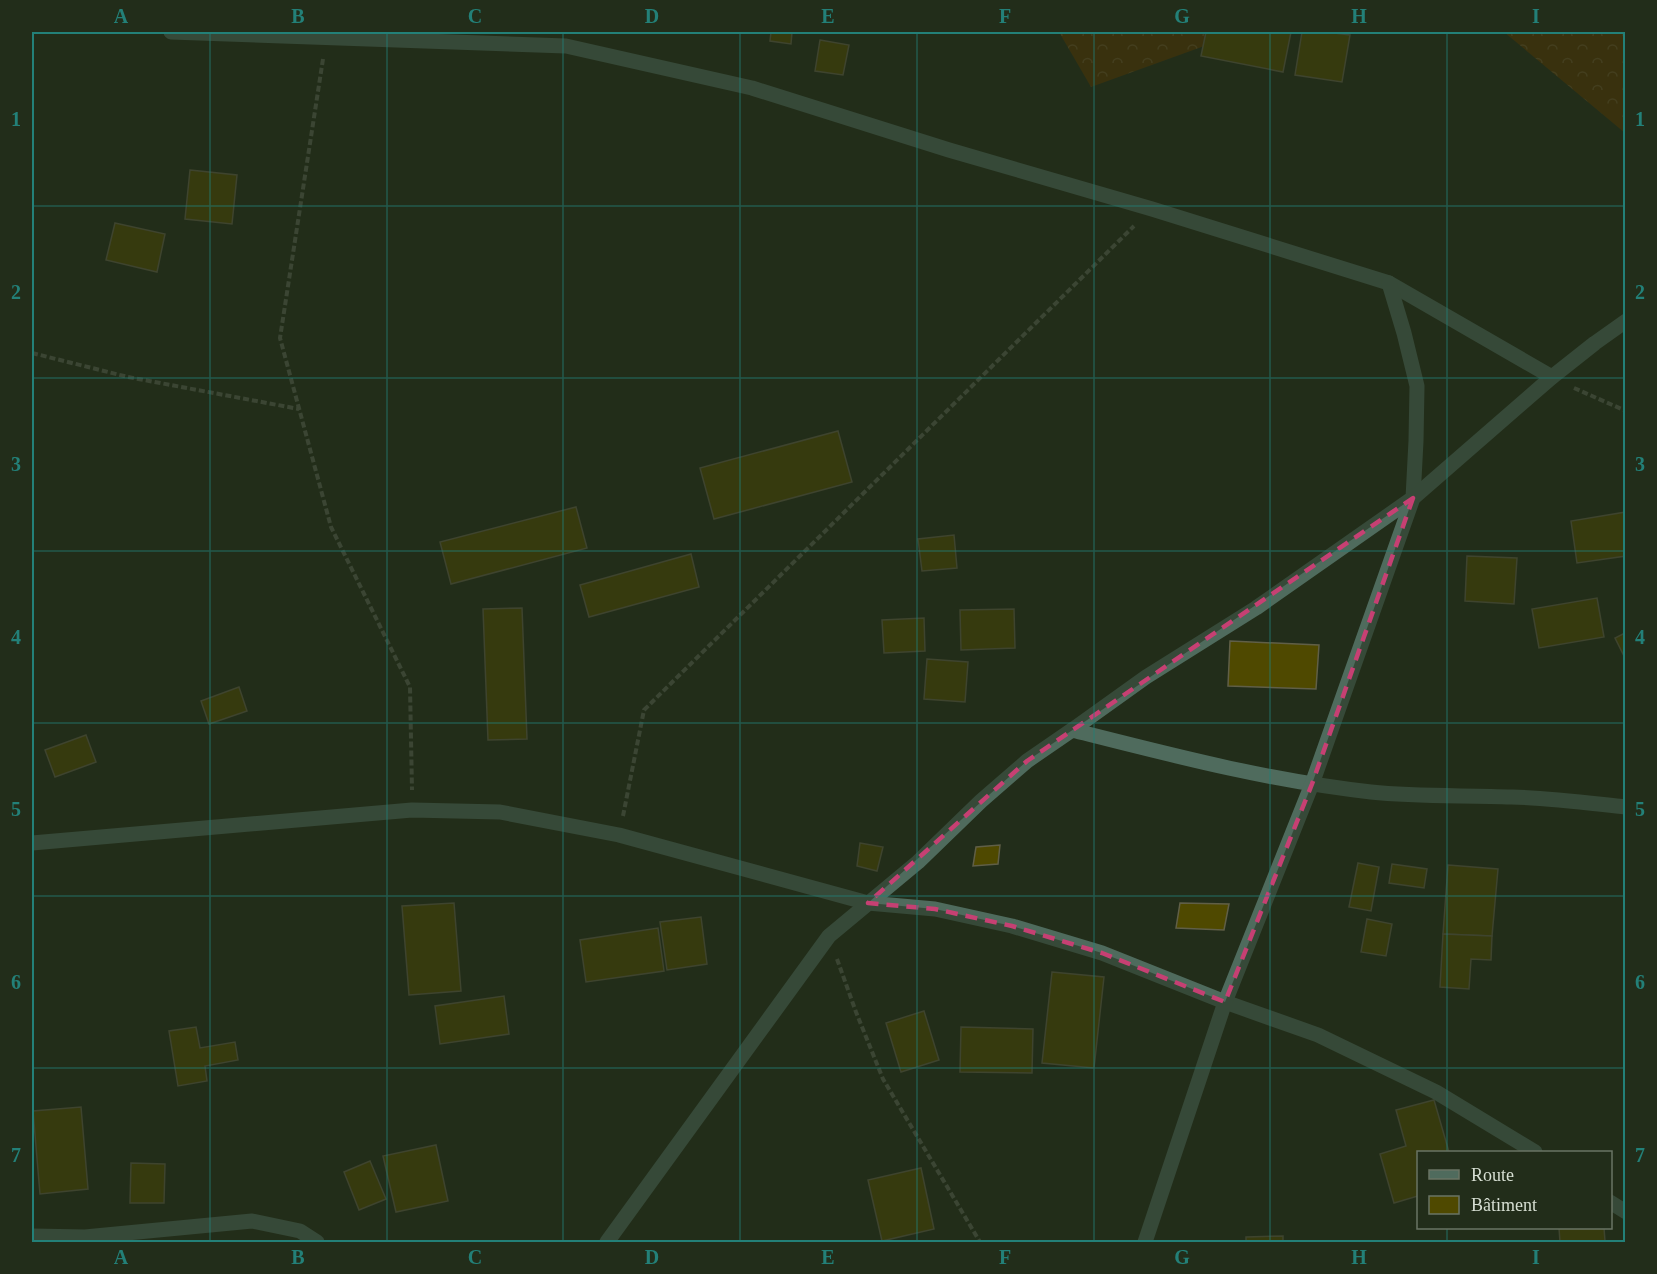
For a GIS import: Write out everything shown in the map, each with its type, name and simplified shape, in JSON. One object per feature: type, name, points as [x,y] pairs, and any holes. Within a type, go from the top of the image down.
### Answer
[{"type":"street","points":[[171,32],[567,39],[752,88],[1389,283],[1552,378]]},
{"type":"street","points":[[1145,1242],[1225,1002],[1312,784],[1413,498],[1417,386],[1389,283]]},
{"type":"street","points":[[607,1242],[829,936],[918,862],[1026,761],[1146,677],[1256,608],[1413,498],[1552,378],[1626,321]]},
{"type":"street","points":[[1072,730],[1179,757],[1312,784],[1372,792],[1513,797],[1626,807]]},
{"type":"street","points":[[32,843],[412,810],[500,812],[619,835],[868,903],[934,909],[1012,926],[1102,953],[1225,1002],[1318,1035],[1436,1092],[1533,1151]]},
{"type":"street","points":[[1612,1203],[1626,1212]]},
{"type":"street","points":[[32,1236],[85,1237],[252,1221],[300,1231],[317,1242]]},
{"type":"path","points":[[326,34],[280,338],[331,528],[410,687],[412,810]]},
{"type":"path","points":[[619,835],[644,710],[1152,209]]},
{"type":"path","points":[[32,353],[128,377],[299,409]]},
{"type":"path","points":[[1552,378],[1626,411]]},
{"type":"path","points":[[829,936],[883,1079],[980,1242]]},
{"type":"highlighted area","points":[[1413,498],[1312,784],[1225,1002],[1102,953],[1012,926],[935,909],[868,903],[1027,761]]},
{"type":"green space","points":[[1059,32],[1243,32],[1091,87]]},
{"type":"green space","points":[[1504,32],[1625,32],[1625,133]]},
{"type":"building","points":[[771,32],[792,32],[791,44],[770,41]]},
{"type":"building","points":[[1206,32],[1291,32],[1283,72],[1201,56]]},
{"type":"building","points":[[1302,32],[1350,35],[1342,82],[1295,75]]},
{"type":"building","points":[[820,40],[849,45],[843,75],[815,71]]},
{"type":"building","points":[[190,170],[237,175],[232,224],[185,219]]},
{"type":"building","points":[[115,223],[165,234],[157,272],[106,260]]},
{"type":"building","points":[[838,431],[852,482],[714,519],[700,468]]},
{"type":"building","points":[[576,507],[587,548],[451,584],[440,542]]},
{"type":"building","points":[[1626,512],[1626,556],[1577,563],[1571,521]]},
{"type":"building","points":[[954,535],[957,568],[922,571],[918,539]]},
{"type":"building","points":[[691,554],[699,587],[589,617],[580,585]]},
{"type":"building","points":[[1467,556],[1517,558],[1514,604],[1465,601]]},
{"type":"building","points":[[1597,598],[1604,637],[1539,648],[1532,609]]},
{"type":"building","points":[[522,608],[527,739],[488,740],[483,609]]},
{"type":"building","points":[[1014,609],[1015,648],[961,650],[960,610]]},
{"type":"building","points":[[924,618],[925,651],[884,653],[882,620]]},
{"type":"building","points":[[1625,633],[1626,655],[1624,656],[1615,638]]},
{"type":"building","points":[[1230,641],[1319,645],[1316,689],[1228,686]]},
{"type":"building","points":[[927,659],[968,662],[965,702],[924,699]]},
{"type":"building","points":[[239,687],[247,711],[209,724],[201,701]]},
{"type":"building","points":[[86,735],[96,762],[55,777],[45,750]]},
{"type":"building","points":[[860,843],[883,847],[877,871],[857,866]]},
{"type":"building","points":[[1000,845],[998,864],[973,866],[976,847]]},
{"type":"building","points":[[1358,863],[1379,867],[1371,911],[1349,907]]},
{"type":"building","points":[[1392,864],[1427,869],[1424,888],[1389,883]]},
{"type":"building","points":[[1448,865],[1498,869],[1492,936],[1443,934]]},
{"type":"building","points":[[454,903],[461,991],[409,995],[402,906]]},
{"type":"building","points":[[1180,903],[1229,904],[1224,930],[1176,928]]},
{"type":"building","points":[[701,917],[707,964],[667,970],[660,922]]},
{"type":"building","points":[[1367,919],[1392,924],[1386,956],[1361,952]]},
{"type":"building","points":[[658,928],[664,971],[586,982],[580,940]]},
{"type":"building","points":[[1443,934],[1492,936],[1491,960],[1471,959],[1469,989],[1440,987]]},
{"type":"building","points":[[1052,972],[1104,977],[1094,1068],[1042,1063]]},
{"type":"building","points":[[504,996],[509,1034],[440,1044],[435,1006]]},
{"type":"building","points":[[924,1011],[939,1060],[901,1072],[886,1023]]},
{"type":"building","points":[[196,1027],[200,1048],[235,1042],[238,1060],[205,1066],[207,1081],[178,1086],[169,1031]]},
{"type":"building","points":[[961,1027],[1033,1029],[1032,1073],[960,1072]]},
{"type":"building","points":[[1434,1100],[1449,1151],[1417,1151],[1417,1196],[1394,1203],[1380,1154],[1406,1146],[1396,1110]]},
{"type":"building","points":[[81,1107],[88,1189],[40,1194],[33,1111]]},
{"type":"building","points":[[436,1145],[448,1201],[396,1212],[383,1156]]},
{"type":"building","points":[[370,1161],[386,1199],[359,1210],[344,1172]]},
{"type":"building","points":[[131,1163],[165,1164],[164,1203],[130,1203]]},
{"type":"building","points":[[921,1168],[934,1229],[882,1241],[868,1180]]},
{"type":"building","points":[[1559,1229],[1604,1229],[1605,1241],[1560,1242]]},
{"type":"building","points":[[1283,1236],[1283,1242],[1246,1242],[1246,1237]]}]
